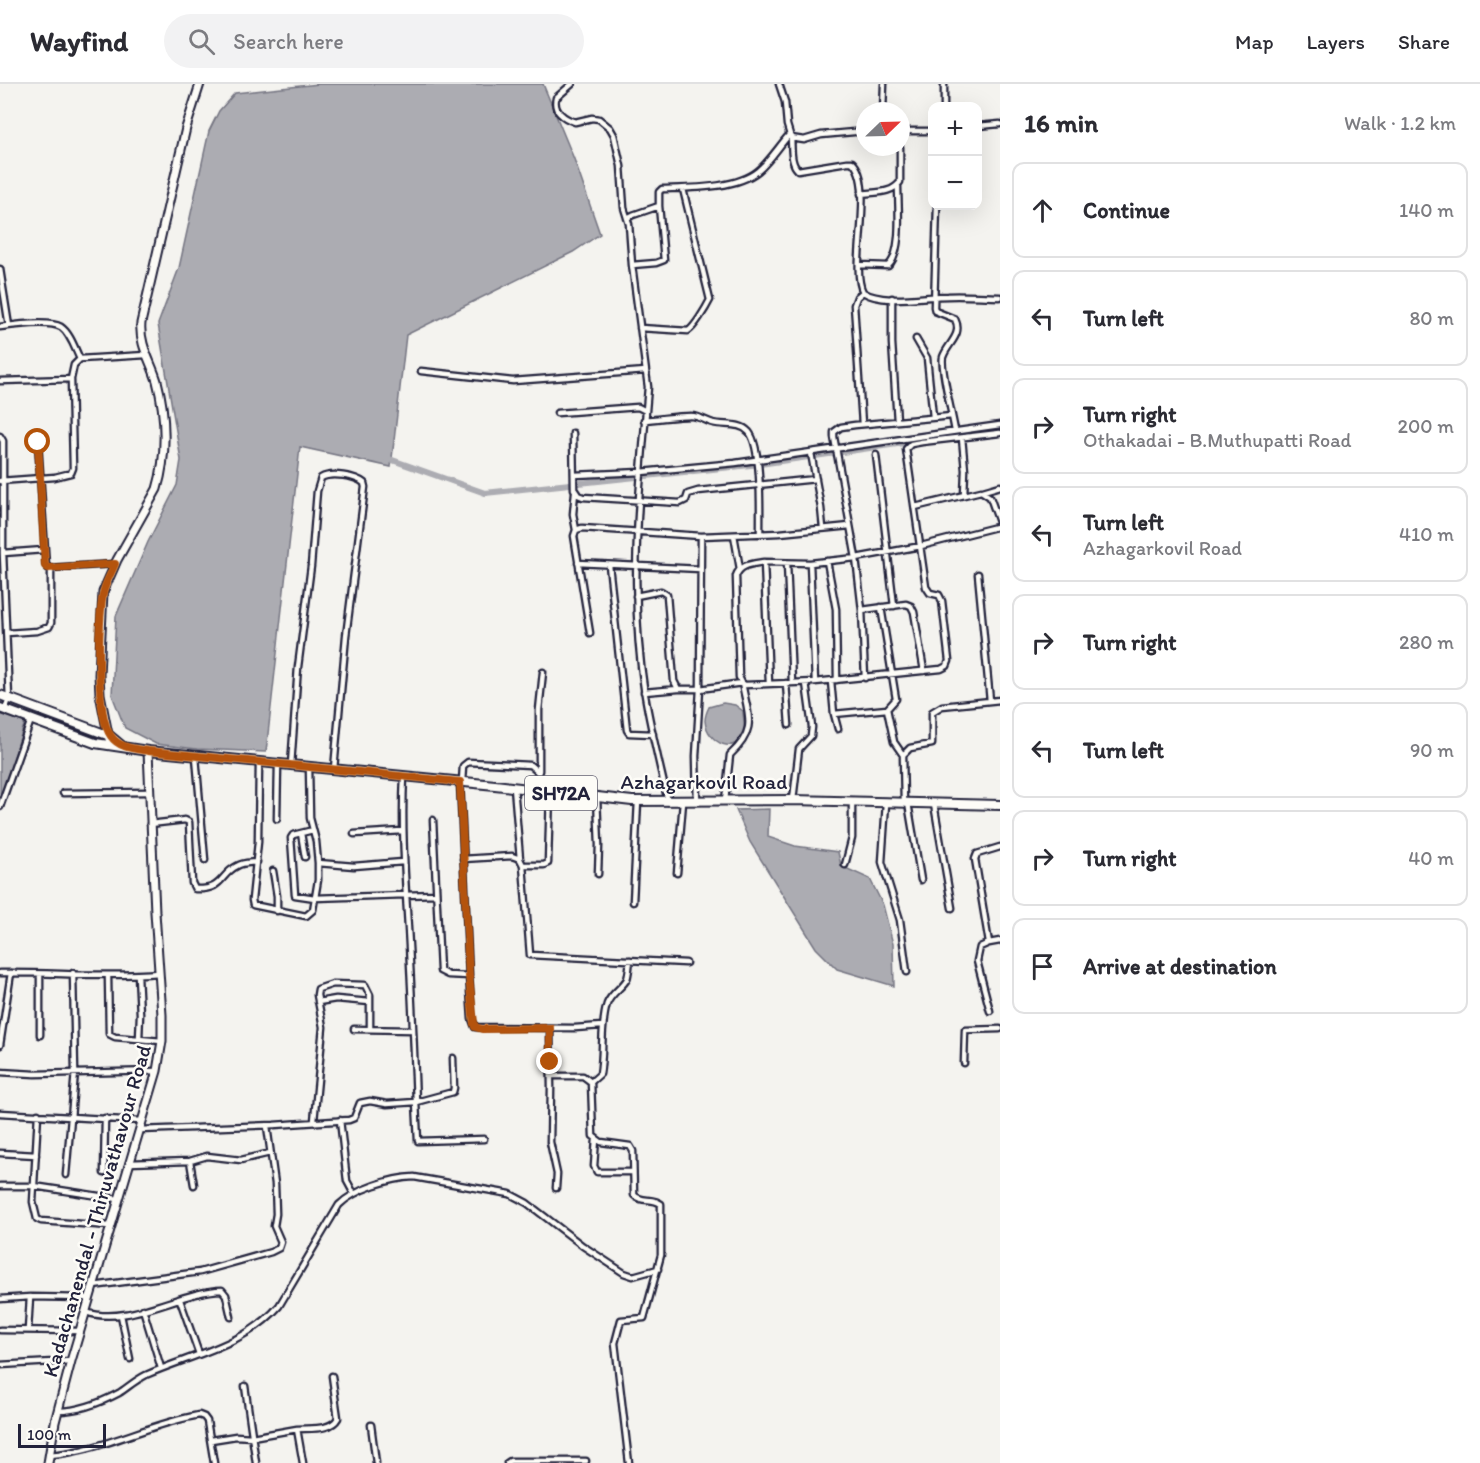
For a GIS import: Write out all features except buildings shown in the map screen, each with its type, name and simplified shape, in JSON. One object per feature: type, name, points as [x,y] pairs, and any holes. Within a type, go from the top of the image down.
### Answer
[{"type":"main road","points":[[108,745],[110,736],[100,694],[100,626],[103,592],[115,564],[157,489],[161,474],[164,448],[162,414],[156,380],[140,332],[186,128],[200,84]]},
{"type":"main road","points":[[0,695],[110,736],[123,747]]},
{"type":"main road","name":"Azhagarkovil Road","points":[[3,709],[95,743],[148,751],[638,801],[794,800],[1000,805]]},
{"type":"main road","name":"Kadachanendal - Thiruvathavour Road","points":[[49,1459],[71,1361],[157,1071],[162,1041],[148,792],[148,751]]},
{"type":"street","points":[[572,84],[556,98],[555,107],[572,121],[599,119],[610,128],[614,135],[621,166],[623,203],[627,218],[649,394],[644,420],[636,532],[636,596],[644,692],[668,802]]},
{"type":"street","points":[[779,84],[795,168],[803,170],[852,162],[858,169],[862,224],[859,279],[863,292],[869,296],[892,298],[1000,297]]},
{"type":"street","points":[[883,102],[884,84]]},
{"type":"street","points":[[944,84],[944,102]]},
{"type":"street","points":[[982,126],[998,124],[1000,130]]},
{"type":"street","points":[[910,131],[928,131]]},
{"type":"street","points":[[790,136],[804,140],[821,135],[856,132]]},
{"type":"street","points":[[632,265],[664,260],[659,206],[660,190],[716,186],[752,175],[790,136]]},
{"type":"street","points":[[860,265],[888,266],[895,258],[900,156]]},
{"type":"street","points":[[861,194],[893,190],[898,186]]},
{"type":"street","points":[[640,328],[688,331],[695,326],[710,300],[683,189]]},
{"type":"street","points":[[627,218],[659,206]]},
{"type":"street","points":[[937,210],[935,311],[955,319],[958,324],[956,336],[943,360],[955,431]]},
{"type":"street","points":[[0,269],[9,326]]},
{"type":"street","points":[[862,424],[854,305],[857,297],[863,292]]},
{"type":"street","points":[[892,298],[892,343],[897,421]]},
{"type":"street","points":[[0,327],[53,324],[62,328],[80,359]]},
{"type":"street","points":[[916,339],[927,358],[933,417]]},
{"type":"street","points":[[2,481],[66,476],[71,473],[73,468],[71,379],[75,365],[80,359],[147,355]]},
{"type":"street","points":[[421,371],[513,381],[646,371]]},
{"type":"street","points":[[0,381],[71,379]]},
{"type":"street","points":[[557,413],[638,407],[646,411]]},
{"type":"street","points":[[644,420],[691,416],[713,423],[742,427],[748,431],[752,437],[757,463],[760,534]]},
{"type":"street","points":[[865,678],[862,610],[856,558],[834,437],[837,429],[862,424],[952,416]]},
{"type":"street","points":[[574,478],[757,463],[1000,425]]},
{"type":"street","points":[[644,692],[700,689],[742,683],[837,681],[941,669],[947,666],[949,661],[942,601],[939,595],[930,593],[926,587],[906,454],[908,446],[1000,432]]},
{"type":"street","points":[[573,433],[575,491],[573,514],[576,530],[574,536],[590,633]]},
{"type":"street","points":[[0,436],[3,441],[3,553],[9,699],[3,709]]},
{"type":"street","points":[[962,438],[965,470],[964,495]]},
{"type":"street","points":[[38,442],[45,566],[51,568],[115,564]]},
{"type":"street","points":[[876,455],[894,606]]},
{"type":"street","points":[[811,456],[823,528]]},
{"type":"street","points":[[291,765],[298,667],[311,566],[317,491],[321,478],[330,475],[358,478],[365,487],[346,636],[334,769]]},
{"type":"street","points":[[575,491],[583,497],[680,503],[686,500],[688,494],[692,492],[816,479]]},
{"type":"street","points":[[915,507],[1000,486]]},
{"type":"street","points":[[725,801],[730,755],[740,746],[750,726],[739,677],[736,576],[740,569],[764,562],[810,563],[856,558],[921,546],[1000,526],[990,497],[981,491]]},
{"type":"street","points":[[576,530],[582,528],[701,536],[760,534],[850,526]]},
{"type":"street","points":[[734,535],[740,569]]},
{"type":"street","points":[[697,802],[701,536]]},
{"type":"street","points":[[3,553],[44,550]]},
{"type":"street","points":[[827,561],[836,609],[837,681]]},
{"type":"street","points":[[764,562],[769,684]]},
{"type":"street","points":[[578,563],[700,569]]},
{"type":"street","points":[[788,563],[792,683]]},
{"type":"street","points":[[810,563],[815,682]]},
{"type":"street","points":[[609,565],[611,601],[627,730],[629,733],[653,734]]},
{"type":"street","points":[[7,633],[37,631],[49,627],[51,623],[51,568]]},
{"type":"street","points":[[978,574],[990,701]]},
{"type":"street","points":[[636,596],[661,591],[667,595],[674,681],[678,689]]},
{"type":"street","points":[[862,610],[906,604],[911,606],[924,671]]},
{"type":"street","points":[[834,714],[887,709],[896,699],[894,675],[881,607]]},
{"type":"street","points":[[539,790],[539,710],[543,672]]},
{"type":"street","points":[[831,681],[838,729]]},
{"type":"street","points":[[794,800],[799,749],[811,736],[812,727],[806,682]]},
{"type":"street","points":[[786,683],[789,725]]},
{"type":"street","points":[[903,755],[910,748],[932,744],[930,715],[935,708],[1000,700]]},
{"type":"street","points":[[887,709],[894,742],[903,755],[906,803],[921,880]]},
{"type":"street","points":[[0,807],[32,720]]},
{"type":"street","points":[[196,757],[205,860]]},
{"type":"street","points":[[259,762],[257,862],[253,905],[309,915],[313,910],[318,863],[316,840],[310,818],[309,767]]},
{"type":"street","points":[[538,772],[530,765],[468,762],[463,766],[461,782],[463,859],[472,1019],[475,1027],[602,1026]]},
{"type":"street","points":[[277,819],[278,764]]},
{"type":"street","points":[[404,776],[402,831],[418,1141],[484,1139]]},
{"type":"street","points":[[514,788],[530,955],[686,963]]},
{"type":"street","points":[[63,793],[148,792]]},
{"type":"street","points":[[523,865],[548,863],[550,792]]},
{"type":"street","points":[[597,797],[598,874]]},
{"type":"street","points":[[633,902],[638,801]]},
{"type":"street","points":[[677,873],[683,802]]},
{"type":"street","points":[[845,865],[852,838],[852,802]]},
{"type":"street","points":[[886,802],[882,862],[900,920],[907,972]]},
{"type":"street","points":[[934,804],[952,908]]},
{"type":"street","points":[[150,824],[185,820],[189,822],[192,883],[195,889],[216,885],[234,867],[257,862]]},
{"type":"street","points":[[433,820],[440,971],[448,975],[469,976]]},
{"type":"street","points":[[314,830],[293,835],[291,838],[294,894],[297,896],[315,898],[435,894]]},
{"type":"street","points":[[354,834],[402,831]]},
{"type":"street","points":[[301,833],[305,857]]},
{"type":"street","points":[[989,943],[975,859],[977,854],[1000,846]]},
{"type":"street","points":[[463,859],[512,856],[520,859]]},
{"type":"street","points":[[318,863],[354,866],[404,862]]},
{"type":"street","points":[[273,871],[277,911]]},
{"type":"street","points":[[990,1011],[976,961],[980,947],[1000,941]]},
{"type":"street","points":[[591,1082],[598,1077],[601,1067],[602,1026],[608,1002],[612,994],[626,981],[630,960]]},
{"type":"street","points":[[0,973],[73,973],[108,976],[159,973]]},
{"type":"street","points":[[0,1044],[11,973]]},
{"type":"street","points":[[66,1175],[75,1072],[73,973]]},
{"type":"street","points":[[40,974],[40,1035]]},
{"type":"street","points":[[138,975],[139,1039]]},
{"type":"street","points":[[108,976],[109,1034],[115,1037],[162,1041]]},
{"type":"street","points":[[314,1121],[323,1027],[318,989],[333,984],[365,985],[369,991],[370,1029]]},
{"type":"street","points":[[318,1002],[336,999],[370,1002]]},
{"type":"street","points":[[550,1028],[550,1142],[557,1174],[556,1188]]},
{"type":"street","points":[[354,1029],[413,1030]]},
{"type":"street","points":[[964,1063],[965,1030],[1000,1029]]},
{"type":"street","points":[[139,1130],[267,1126],[354,1118],[360,1103],[416,1102],[453,1092],[453,1058]]},
{"type":"street","points":[[0,1072],[35,1074],[157,1071]]},
{"type":"street","points":[[551,1076],[583,1076],[591,1082]]},
{"type":"street","points":[[591,1082],[593,1136],[601,1142],[630,1146],[633,1151],[633,1191],[636,1198],[655,1200],[661,1204],[662,1255],[644,1318],[621,1320],[615,1343],[629,1463]]},
{"type":"street","points":[[0,1113],[141,1120]]},
{"type":"street","points":[[38,1114],[34,1186],[35,1215],[41,1221],[110,1226]]},
{"type":"street","points":[[104,1173],[105,1118]]},
{"type":"street","points":[[340,1120],[347,1181],[354,1194]]},
{"type":"street","points":[[93,1286],[200,1272],[276,1250],[281,1242],[274,1226],[275,1184],[267,1126]]},
{"type":"street","points":[[596,1139],[594,1166],[597,1172],[633,1172]]},
{"type":"street","points":[[0,1153],[36,1155]]},
{"type":"street","points":[[129,1163],[190,1161],[207,1156],[241,1160],[270,1153]]},
{"type":"street","points":[[190,1161],[194,1185]]},
{"type":"street","points":[[58,1411],[77,1410],[104,1400],[161,1368],[228,1343],[253,1330],[269,1318],[279,1306],[339,1205],[354,1194],[398,1177],[414,1177],[510,1194],[527,1203],[583,1246],[624,1273],[633,1276],[658,1271]]},
{"type":"street","points":[[0,1186],[34,1186],[118,1199]]},
{"type":"street","points":[[86,1312],[102,1316],[121,1315],[222,1290],[226,1295],[231,1317]]},
{"type":"street","points":[[28,1330],[30,1297]]},
{"type":"street","points":[[0,1299],[89,1298]]},
{"type":"street","points":[[180,1300],[199,1354]]},
{"type":"street","points":[[143,1309],[161,1368]]},
{"type":"street","points":[[121,1315],[130,1359]]},
{"type":"street","points":[[0,1330],[80,1331]]},
{"type":"street","points":[[0,1365],[71,1361]]},
{"type":"street","points":[[211,1440],[252,1437],[330,1426],[336,1423],[338,1418],[332,1376]]},
{"type":"street","points":[[245,1386],[256,1463]]},
{"type":"street","points":[[49,1459],[110,1443],[199,1415],[207,1421],[214,1463]]},
{"type":"street","points":[[371,1425],[376,1463]]},
{"type":"street","points":[[297,1429],[303,1463]]},
{"type":"street","points":[[507,1463],[510,1461],[586,1461]]},
{"type":"shaded area","points":[[319,84],[543,84],[574,159],[600,234],[573,252],[406,335],[391,467],[300,447],[266,752],[197,749],[156,744],[125,728],[112,695],[116,616],[148,542],[177,485],[181,460],[158,324],[179,268],[209,131],[219,111],[235,93]]},
{"type":"shaded area","points":[[723,703],[735,705],[743,711],[744,730],[741,739],[736,744],[723,744],[717,741],[707,729],[705,721],[709,707]]},
{"type":"shaded area","points":[[0,714],[25,722],[0,801]]},
{"type":"shaded area","points":[[769,809],[768,837],[795,846],[838,852],[841,866],[870,879],[883,905],[893,944],[894,986],[837,969],[816,948],[750,842],[736,810]]},
{"type":"waterway","points":[[384,457],[485,493],[760,464],[1000,429]]},
{"type":"route","points":[[38,442],[45,566],[48,568],[115,564],[103,592],[100,626],[100,694],[110,736],[123,747],[148,751],[460,782],[472,1019],[475,1027],[482,1029],[550,1028],[550,1062]]}]
